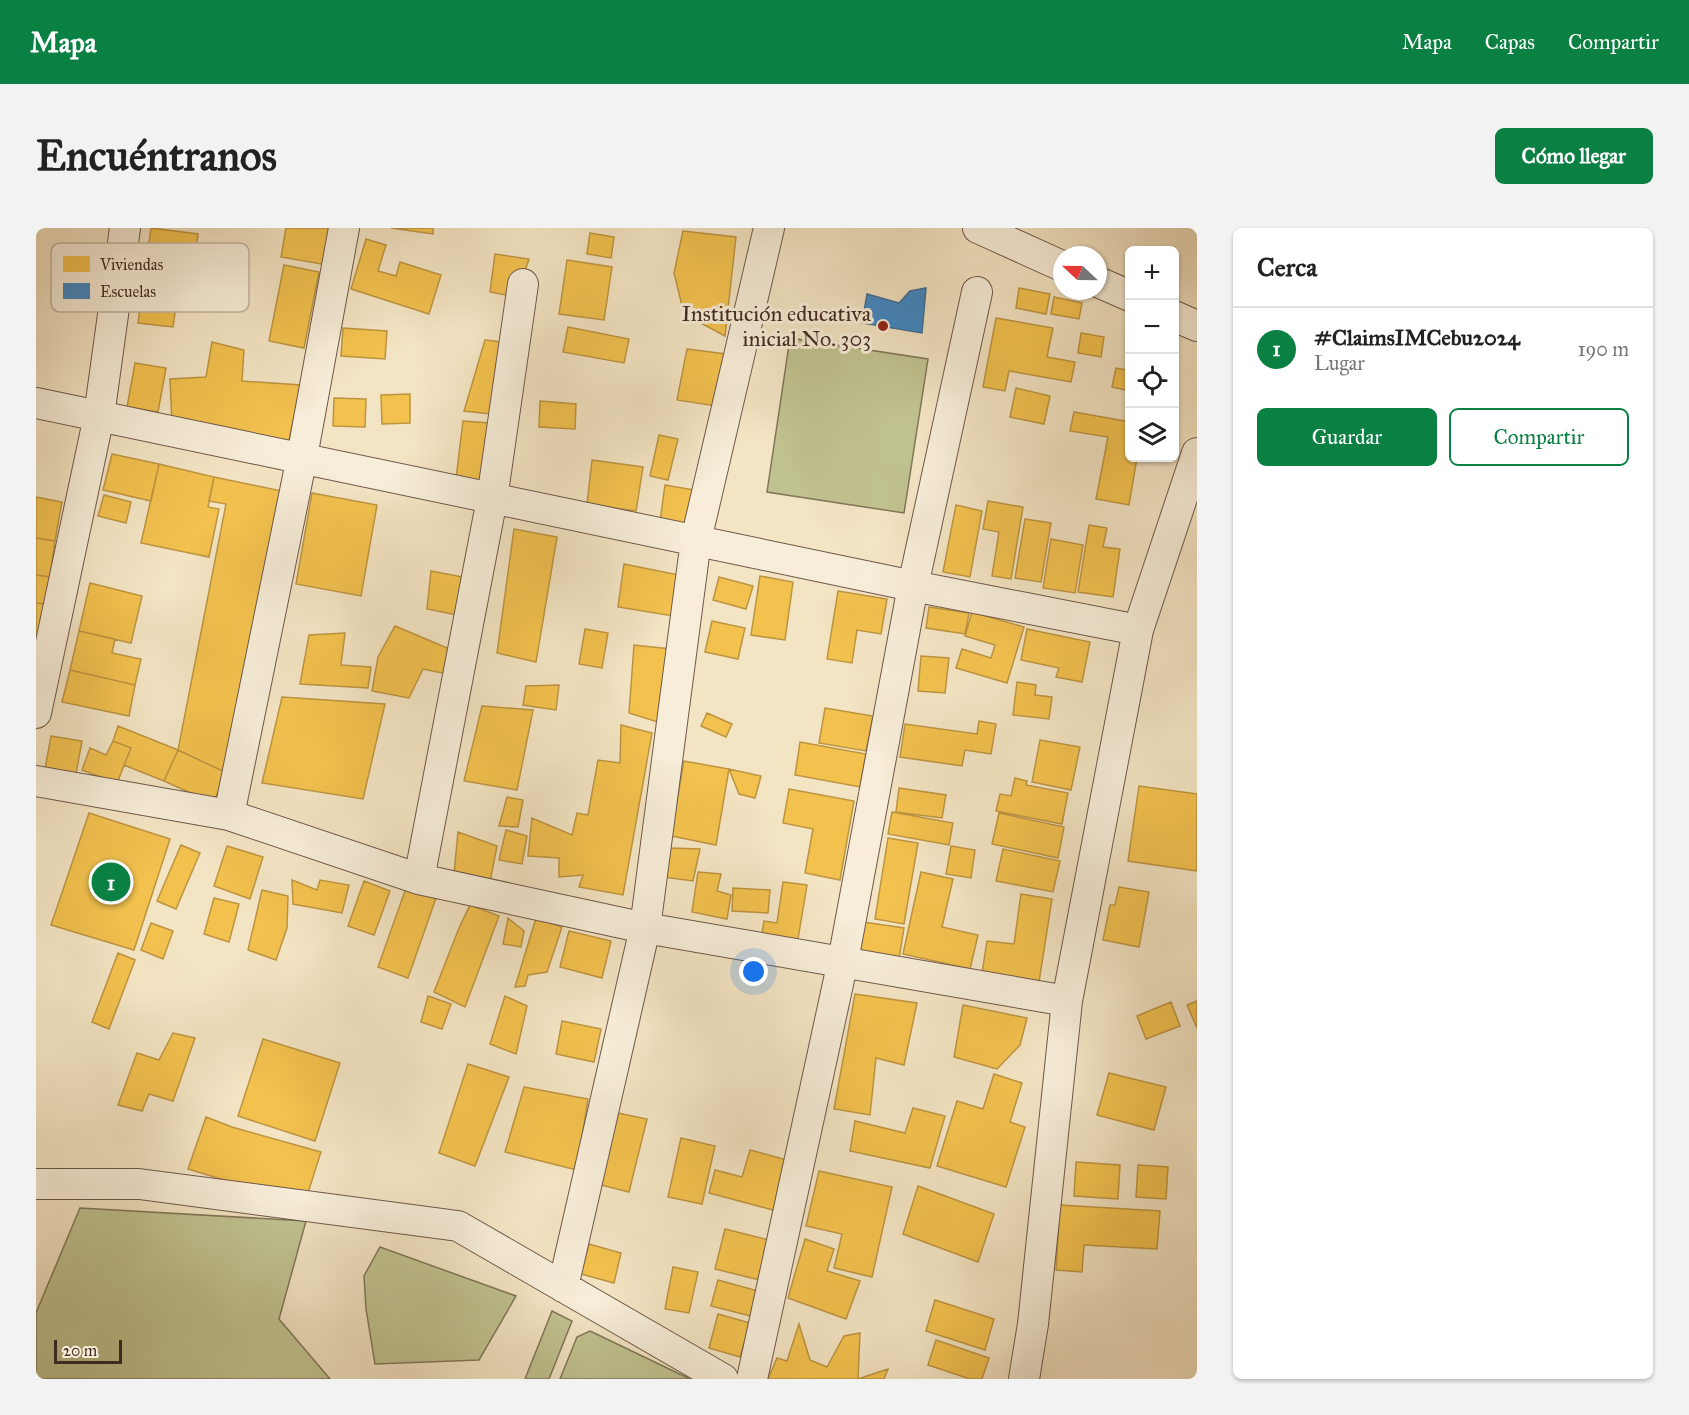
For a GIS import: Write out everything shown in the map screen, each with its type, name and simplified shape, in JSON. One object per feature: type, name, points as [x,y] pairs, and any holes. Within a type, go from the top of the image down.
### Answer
[{"type":"street","points":[[122,243],[124,228]]},
{"type":"street","points":[[230,815],[302,457],[344,228]]},
{"type":"street","points":[[563,1287],[645,928],[696,540],[769,228]]},
{"type":"street","points":[[978,228],[1053,262]]},
{"type":"street","points":[[419,879],[492,499],[523,284]]},
{"type":"street","points":[[1107,286],[1125,294]]},
{"type":"street","points":[[752,1379],[843,961],[913,586],[977,292]]},
{"type":"street","points":[[36,713],[99,416],[113,312]]},
{"type":"street","points":[[1179,318],[1197,326]]},
{"type":"street","points":[[36,403],[913,586],[1138,630]]},
{"type":"street","points":[[1024,1379],[1034,1312],[1067,1000],[1138,630],[1197,453]]},
{"type":"street","points":[[36,782],[230,815],[419,879],[645,928],[1067,1000]]},
{"type":"street","points":[[36,1184],[139,1184],[458,1226],[723,1379]]},
{"type":"green space","points":[[790,338],[928,359],[904,513],[767,492]]},
{"type":"green space","points":[[80,1208],[306,1221],[279,1319],[330,1379],[36,1379],[36,1313]]},
{"type":"green space","points":[[380,1247],[516,1296],[479,1360],[375,1364],[366,1309],[364,1276]]},
{"type":"green space","points":[[552,1311],[572,1321],[549,1379],[525,1379]]},
{"type":"green space","points":[[590,1331],[690,1379],[560,1379],[577,1337]]},
{"type":"building: Viviendas","points":[[151,228],[198,234],[197,243],[149,243]]},
{"type":"building: Viviendas","points":[[286,228],[334,228],[327,265],[281,257]]},
{"type":"building: Viviendas","points":[[391,228],[433,228],[433,234]]},
{"type":"building: Viviendas","points":[[683,231],[736,237],[725,336],[684,314],[674,273]]},
{"type":"building: Viviendas","points":[[590,233],[614,237],[611,258],[587,254]]},
{"type":"building: Viviendas","points":[[366,239],[386,245],[378,271],[396,276],[400,262],[441,275],[429,314],[351,289]]},
{"type":"building: Viviendas","points":[[495,254],[529,259],[516,297],[490,292]]},
{"type":"building: Viviendas","points":[[567,260],[612,267],[604,320],[559,314]]},
{"type":"building: Viviendas","points":[[284,265],[319,272],[304,348],[269,341]]},
{"type":"building: Viviendas","points":[[1019,288],[1050,294],[1046,314],[1016,308]]},
{"type":"building: Viviendas","points":[[1053,300],[1082,303],[1079,319],[1051,314]]},
{"type":"building: Viviendas","points":[[140,312],[175,312],[173,327],[138,323]]},
{"type":"building: Viviendas","points":[[996,318],[1053,328],[1047,357],[1075,362],[1071,382],[1009,371],[1005,391],[983,387]]},
{"type":"building: Viviendas","points":[[568,327],[629,339],[624,363],[563,352]]},
{"type":"building: Viviendas","points":[[343,328],[387,331],[385,359],[341,356]]},
{"type":"building: Viviendas","points":[[1081,333],[1104,337],[1101,357],[1078,353]]},
{"type":"building: Viviendas","points":[[485,340],[511,343],[500,415],[464,411]]},
{"type":"building: Viviendas","points":[[212,342],[244,350],[242,381],[301,385],[287,449],[172,423],[170,379],[206,377]]},
{"type":"building: Viviendas","points":[[687,349],[726,354],[716,406],[677,400]]},
{"type":"building: Viviendas","points":[[135,363],[166,368],[158,412],[127,407]]},
{"type":"building: Viviendas","points":[[1116,368],[1125,370],[1125,390],[1112,387]]},
{"type":"building: Viviendas","points":[[1016,388],[1050,396],[1044,424],[1010,417]]},
{"type":"building: Viviendas","points":[[410,394],[410,423],[382,424],[381,395]]},
{"type":"building: Viviendas","points":[[334,398],[366,399],[365,427],[333,426]]},
{"type":"building: Viviendas","points":[[540,401],[576,404],[575,429],[539,427]]},
{"type":"building: Viviendas","points":[[1074,412],[1125,421],[1125,462],[1136,462],[1129,505],[1096,499],[1108,437],[1070,431]]},
{"type":"building: Viviendas","points":[[463,421],[490,423],[485,481],[456,479]]},
{"type":"building: Viviendas","points":[[659,435],[678,439],[668,480],[650,476]]},
{"type":"building: Viviendas","points":[[112,454],[159,464],[151,501],[103,490]]},
{"type":"building: Viviendas","points":[[592,460],[643,467],[636,511],[587,504]]},
{"type":"building: Viviendas","points":[[159,464],[214,477],[208,507],[219,509],[209,557],[141,543]]},
{"type":"building: Viviendas","points":[[214,477],[282,491],[227,773],[178,750],[226,504],[209,501]]},
{"type":"building: Viviendas","points":[[665,485],[700,491],[694,527],[660,521]]},
{"type":"building: Viviendas","points":[[312,493],[377,505],[361,596],[296,584]]},
{"type":"building: Viviendas","points":[[104,495],[131,502],[126,523],[98,516]]},
{"type":"building: Viviendas","points":[[36,497],[62,502],[55,541],[36,538]]},
{"type":"building: Viviendas","points":[[988,501],[1023,507],[1011,579],[992,576],[999,532],[983,529]]},
{"type":"building: Viviendas","points":[[956,505],[982,511],[970,577],[943,572]]},
{"type":"building: Viviendas","points":[[1025,519],[1051,523],[1041,582],[1015,578]]},
{"type":"building: Viviendas","points":[[1089,525],[1107,528],[1103,547],[1120,549],[1113,597],[1078,592]]},
{"type":"building: Viviendas","points":[[514,529],[557,537],[536,662],[497,653]]},
{"type":"building: Viviendas","points":[[36,538],[55,541],[50,577],[36,575]]},
{"type":"building: Viviendas","points":[[1051,539],[1083,545],[1075,593],[1043,588]]},
{"type":"building: Viviendas","points":[[624,564],[684,576],[679,617],[618,607]]},
{"type":"building: Viviendas","points":[[431,571],[468,578],[462,616],[427,609]]},
{"type":"building: Viviendas","points":[[36,575],[50,577],[46,604],[36,603]]},
{"type":"building: Viviendas","points":[[760,576],[793,582],[785,640],[751,635]]},
{"type":"building: Viviendas","points":[[719,577],[753,586],[746,609],[713,600]]},
{"type":"building: Viviendas","points":[[90,583],[142,596],[131,643],[79,631]]},
{"type":"building: Viviendas","points":[[838,591],[887,599],[881,634],[857,630],[852,663],[827,659]]},
{"type":"building: Viviendas","points":[[36,603],[46,604],[36,646]]},
{"type":"building: Viviendas","points":[[929,607],[969,613],[965,634],[926,628]]},
{"type":"building: Viviendas","points":[[972,612],[1024,627],[1007,683],[956,668],[962,649],[991,658],[995,645],[965,636]]},
{"type":"building: Viviendas","points":[[712,621],[745,628],[738,659],[705,652]]},
{"type":"building: Viviendas","points":[[395,626],[452,650],[448,674],[423,669],[409,698],[372,691],[378,657]]},
{"type":"building: Viviendas","points":[[585,629],[608,633],[602,668],[579,664]]},
{"type":"building: Viviendas","points":[[1027,629],[1090,642],[1082,682],[1056,677],[1059,668],[1021,660]]},
{"type":"building: Viviendas","points":[[79,631],[115,639],[112,653],[141,659],[135,685],[70,670]]},
{"type":"building: Viviendas","points":[[345,633],[341,665],[371,667],[368,688],[300,684],[309,635]]},
{"type":"building: Viviendas","points":[[634,645],[671,649],[661,723],[629,713]]},
{"type":"building: Viviendas","points":[[921,656],[949,658],[945,693],[918,691]]},
{"type":"building: Viviendas","points":[[70,670],[135,685],[129,716],[62,702]]},
{"type":"building: Viviendas","points":[[1017,682],[1036,685],[1035,695],[1052,697],[1049,719],[1013,715]]},
{"type":"building: Viviendas","points":[[559,685],[556,710],[523,705],[526,686]]},
{"type":"building: Viviendas","points":[[282,697],[385,704],[363,799],[262,783]]},
{"type":"building: Viviendas","points":[[482,706],[533,710],[517,790],[464,781]]},
{"type":"building: Viviendas","points":[[825,708],[873,716],[866,751],[819,743]]},
{"type":"building: Viviendas","points":[[707,713],[732,724],[726,737],[701,726]]},
{"type":"building: Viviendas","points":[[979,721],[996,724],[991,754],[965,750],[962,766],[900,757],[905,724],[977,734]]},
{"type":"building: Viviendas","points":[[621,725],[652,733],[623,895],[579,887],[583,875],[559,877],[559,858],[528,856],[532,818],[572,835],[577,813],[588,815],[598,760],[620,763]]},
{"type":"building: Viviendas","points":[[118,726],[178,750],[164,781],[124,765],[131,748],[113,741]]},
{"type":"building: Viviendas","points":[[51,736],[82,741],[76,774],[45,769]]},
{"type":"building: Viviendas","points":[[1040,740],[1080,747],[1071,790],[1032,782]]},
{"type":"building: Viviendas","points":[[113,741],[131,748],[117,783],[82,770],[90,748],[106,755]]},
{"type":"building: Viviendas","points":[[800,742],[866,754],[860,787],[795,775]]},
{"type":"building: Viviendas","points":[[178,750],[227,773],[213,803],[164,781]]},
{"type":"building: Viviendas","points":[[684,761],[729,769],[716,845],[671,836]]},
{"type":"building: Viviendas","points":[[729,769],[761,776],[755,798],[739,794]]},
{"type":"building: Viviendas","points":[[1015,778],[1027,781],[1026,785],[1068,793],[1062,824],[996,811],[1000,794],[1011,796]]},
{"type":"building: Viviendas","points":[[1139,786],[1197,794],[1197,871],[1128,861]]},
{"type":"building: Viviendas","points":[[899,788],[946,795],[942,818],[896,812]]},
{"type":"building: Viviendas","points":[[789,789],[854,801],[840,880],[805,873],[813,829],[783,823]]},
{"type":"building: Viviendas","points":[[507,797],[523,800],[518,827],[499,826]]},
{"type":"building: Viviendas","points":[[892,812],[953,823],[949,845],[888,834]]},
{"type":"building: Viviendas","points":[[89,813],[170,839],[134,950],[51,925]]},
{"type":"building: Viviendas","points":[[999,813],[1064,827],[1058,858],[992,844]]},
{"type":"building: Viviendas","points":[[506,830],[527,836],[522,864],[499,860]]},
{"type":"building: Viviendas","points":[[458,832],[497,846],[490,882],[454,874]]},
{"type":"building: Viviendas","points":[[888,838],[918,843],[904,924],[875,919]]},
{"type":"building: Viviendas","points":[[181,845],[200,853],[176,909],[157,901]]},
{"type":"building: Viviendas","points":[[227,846],[263,857],[250,899],[214,886]]},
{"type":"building: Viviendas","points":[[951,846],[975,850],[971,878],[946,874]]},
{"type":"building: Viviendas","points":[[670,848],[700,849],[693,881],[664,877]]},
{"type":"building: Viviendas","points":[[1003,849],[1060,861],[1053,892],[996,881]]},
{"type":"building: Viviendas","points":[[698,872],[721,874],[717,891],[731,895],[727,919],[692,912]]},
{"type":"building: Viviendas","points":[[921,872],[953,879],[942,927],[978,935],[970,969],[903,954]]},
{"type":"building: Viviendas","points":[[292,880],[317,890],[320,880],[349,885],[342,913],[293,904]]},
{"type":"building: Viviendas","points":[[364,881],[390,891],[374,935],[348,926]]},
{"type":"building: Viviendas","points":[[783,882],[807,885],[797,945],[761,939],[764,921],[777,923]]},
{"type":"building: Viviendas","points":[[1119,887],[1149,892],[1139,947],[1103,940],[1110,905],[1115,905]]},
{"type":"building: Viviendas","points":[[406,888],[436,898],[408,978],[378,967]]},
{"type":"building: Viviendas","points":[[733,888],[770,890],[768,913],[732,911]]},
{"type":"building: Viviendas","points":[[262,890],[288,896],[287,928],[276,960],[248,950]]},
{"type":"building: Viviendas","points":[[1021,894],[1052,899],[1039,982],[982,973],[987,941],[1014,944]]},
{"type":"building: Viviendas","points":[[214,898],[239,904],[229,942],[204,934]]},
{"type":"building: Viviendas","points":[[470,905],[499,916],[465,1007],[434,992]]},
{"type":"building: Viviendas","points":[[508,918],[524,931],[521,947],[503,944]]},
{"type":"building: Viviendas","points":[[536,918],[562,927],[547,972],[528,975],[525,986],[515,987]]},
{"type":"building: Viviendas","points":[[863,922],[904,928],[898,965],[858,960]]},
{"type":"building: Viviendas","points":[[151,923],[173,931],[163,959],[141,950]]},
{"type":"building: Viviendas","points":[[569,931],[611,941],[602,978],[560,967]]},
{"type":"building: Viviendas","points":[[118,953],[135,960],[109,1029],[92,1022]]},
{"type":"building: Viviendas","points":[[855,994],[917,1003],[904,1065],[876,1058],[870,1115],[834,1109]]},
{"type":"building: Viviendas","points":[[428,996],[451,1004],[442,1029],[421,1022]]},
{"type":"building: Viviendas","points":[[505,996],[527,1006],[516,1054],[490,1044]]},
{"type":"building: Viviendas","points":[[1197,1001],[1197,1028],[1187,1005]]},
{"type":"building: Viviendas","points":[[1171,1002],[1180,1026],[1146,1039],[1137,1016]]},
{"type":"building: Viviendas","points":[[963,1005],[1027,1018],[1020,1045],[997,1069],[954,1057]]},
{"type":"building: Viviendas","points":[[562,1021],[601,1029],[594,1062],[556,1054]]},
{"type":"building: Viviendas","points":[[173,1033],[195,1038],[173,1101],[149,1094],[142,1111],[118,1105],[137,1053],[159,1060]]},
{"type":"building: Viviendas","points":[[263,1039],[340,1063],[315,1141],[238,1116]]},
{"type":"building: Viviendas","points":[[468,1064],[509,1077],[475,1166],[439,1153]]},
{"type":"building: Viviendas","points":[[1109,1073],[1166,1087],[1154,1130],[1097,1115]]},
{"type":"building: Viviendas","points":[[994,1074],[1022,1083],[1010,1122],[1025,1127],[1006,1187],[937,1166],[957,1101],[983,1109]]},
{"type":"building: Viviendas","points":[[524,1087],[588,1099],[577,1170],[505,1152]]},
{"type":"building: Viviendas","points":[[913,1108],[945,1116],[930,1168],[850,1151],[855,1121],[905,1133]]},
{"type":"building: Viviendas","points":[[618,1113],[647,1119],[629,1192],[601,1185]]},
{"type":"building: Viviendas","points":[[206,1117],[232,1127],[321,1152],[307,1196],[277,1196],[188,1169]]},
{"type":"building: Viviendas","points":[[681,1138],[715,1146],[702,1204],[668,1197]]},
{"type":"building: Viviendas","points":[[750,1150],[787,1160],[773,1210],[709,1193],[715,1170],[742,1177]]},
{"type":"building: Viviendas","points":[[1076,1162],[1120,1165],[1118,1199],[1074,1196]]},
{"type":"building: Viviendas","points":[[1138,1165],[1168,1167],[1166,1199],[1136,1197]]},
{"type":"building: Viviendas","points":[[819,1171],[892,1187],[872,1277],[834,1268],[842,1234],[806,1226]]},
{"type":"building: Viviendas","points":[[918,1186],[994,1214],[978,1262],[903,1234]]},
{"type":"building: Viviendas","points":[[1060,1205],[1160,1211],[1157,1249],[1084,1245],[1082,1272],[1056,1270]]},
{"type":"building: Viviendas","points":[[725,1229],[769,1240],[760,1280],[715,1269]]},
{"type":"building: Viviendas","points":[[805,1239],[834,1249],[827,1271],[860,1281],[846,1319],[788,1298]]},
{"type":"building: Viviendas","points":[[589,1244],[621,1253],[614,1283],[581,1274]]},
{"type":"building: Viviendas","points":[[673,1267],[698,1272],[689,1313],[665,1309]]},
{"type":"building: Viviendas","points":[[718,1280],[758,1291],[751,1316],[711,1306]]},
{"type":"building: Viviendas","points":[[935,1300],[994,1319],[985,1350],[926,1331]]},
{"type":"building: Viviendas","points":[[718,1314],[750,1323],[740,1357],[709,1348]]},
{"type":"building: Viviendas","points":[[799,1324],[810,1360],[827,1367],[844,1336],[860,1333],[858,1379],[768,1379],[777,1358],[787,1361]]},
{"type":"building: Viviendas","points":[[936,1340],[989,1358],[982,1379],[970,1379],[928,1365]]},
{"type":"building: Viviendas","points":[[888,1369],[884,1379],[858,1379]]},
{"type":"building: Escuelas","points":[[926,288],[922,333],[862,323],[867,294],[899,303],[910,291]]},
{"type":"place","name":"Institución educativa inicial No. 303","points":[[883,326]]},
{"type":"place","name":"#ClaimsIMCebu2024","points":[[111,882]]}]
